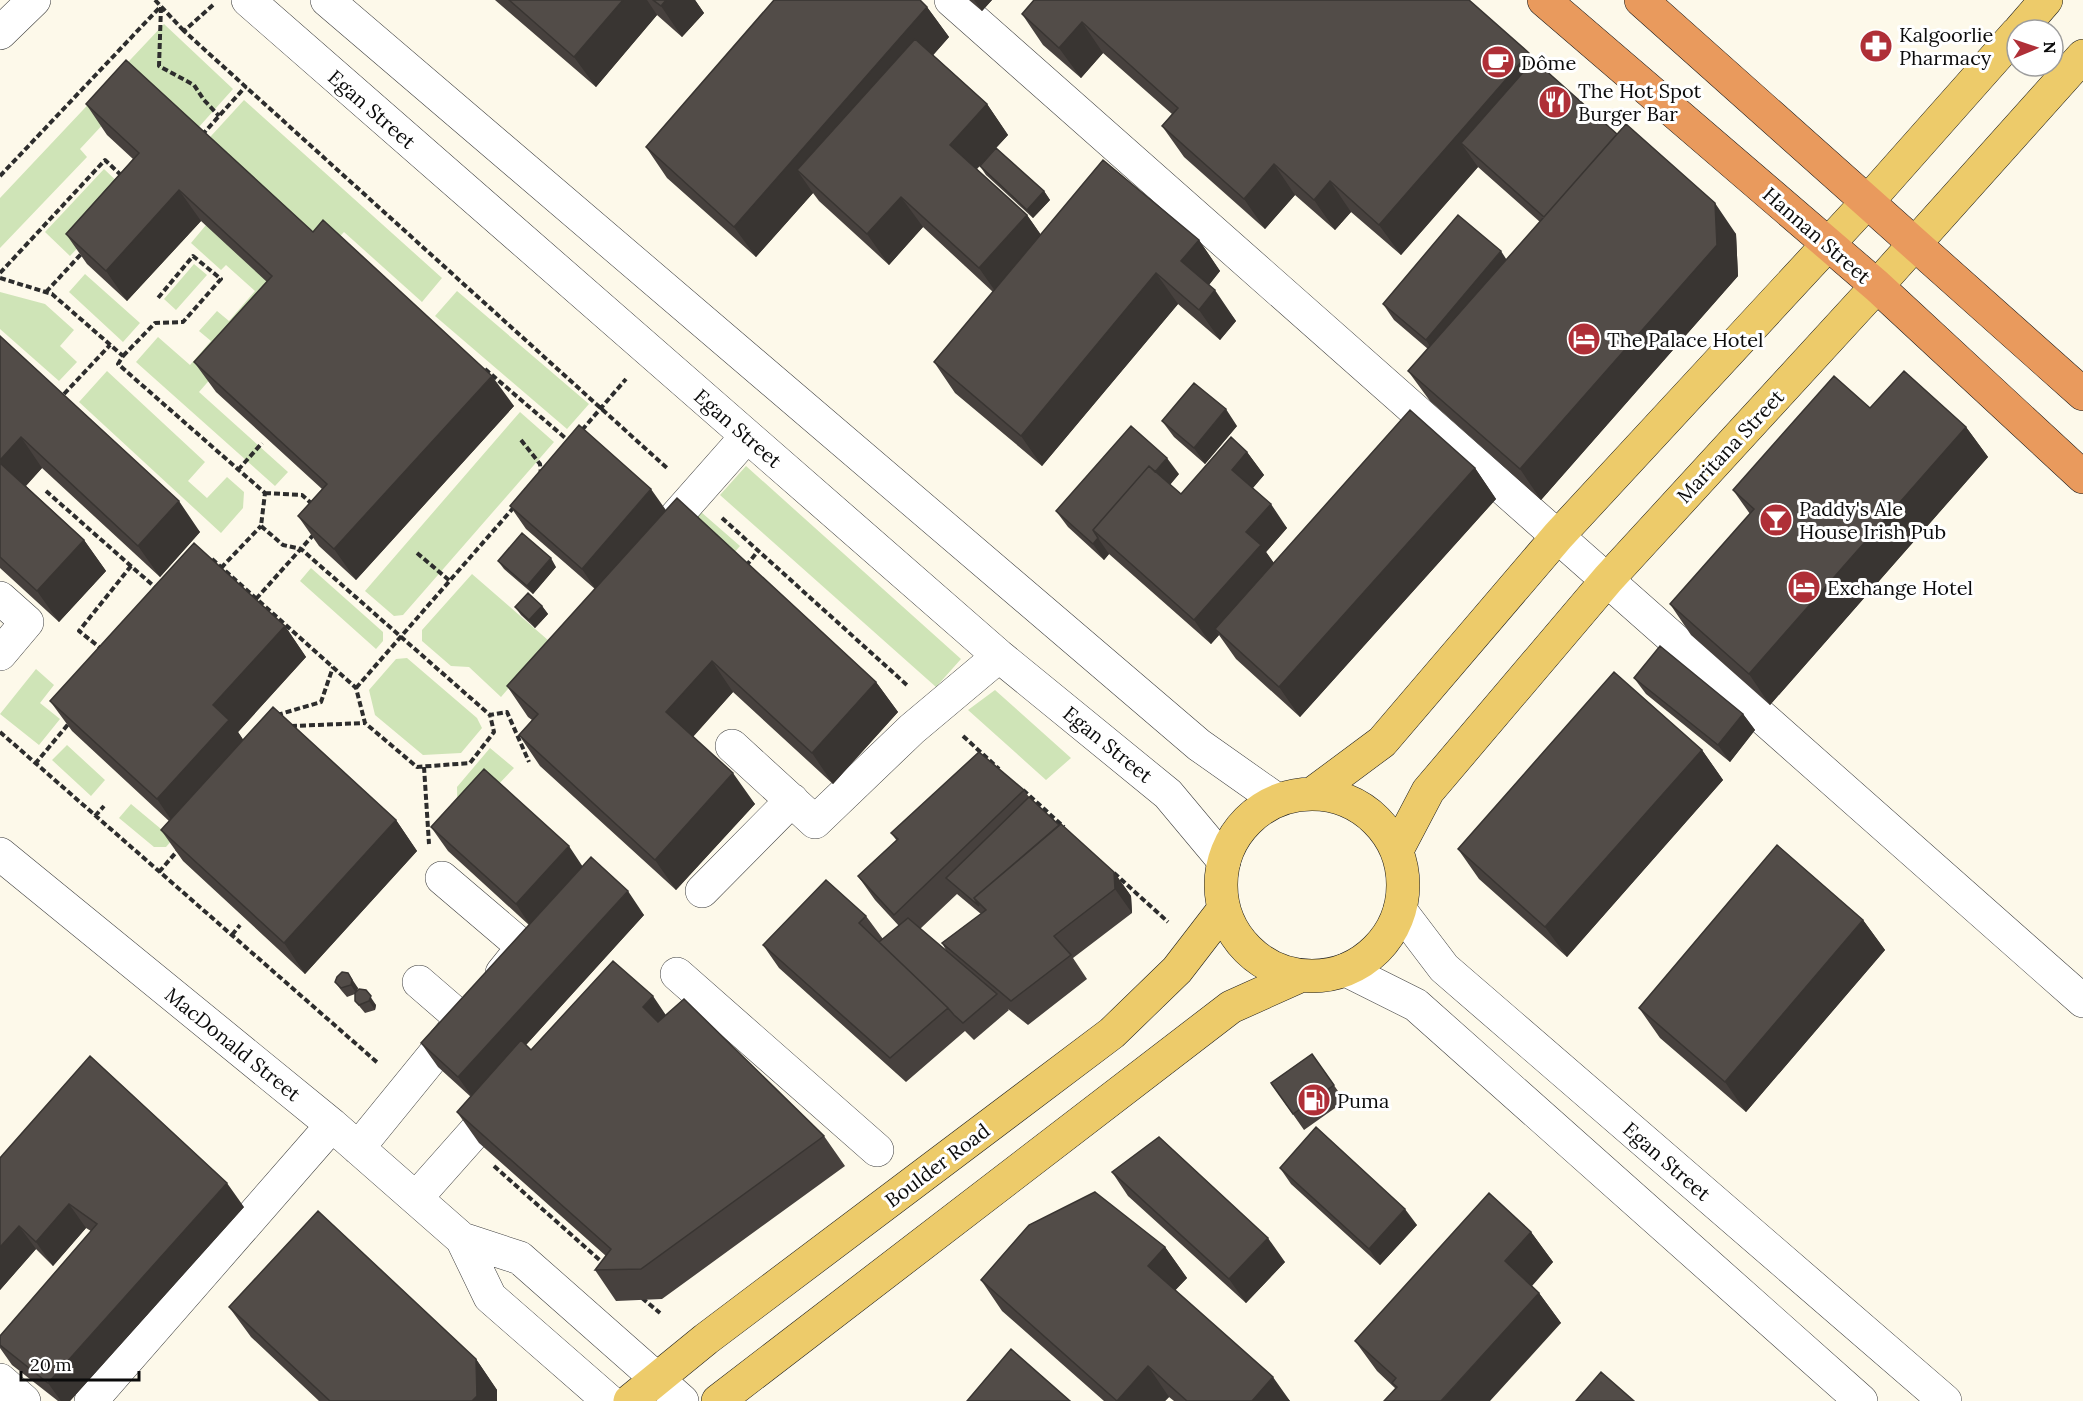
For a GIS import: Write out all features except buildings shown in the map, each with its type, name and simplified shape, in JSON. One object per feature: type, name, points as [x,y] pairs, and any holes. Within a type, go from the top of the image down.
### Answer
[{"type":"highway","name":"Hannan Street","points":[[1544,0],[1877,286],[2083,477]]},
{"type":"highway","points":[[1641,0],[1869,200],[2083,394]]},
{"type":"main road","points":[[2030,18],[2046,0]]},
{"type":"main road","points":[[1312,794],[1382,742],[1558,536],[1869,200],[2005,47]]},
{"type":"main road","name":"Maritana Street","points":[[1396,850],[1428,791],[1608,579],[1877,286],[2083,56]]},
{"type":"main road","points":[[1312,794],[1336,797],[1369,814],[1385,829],[1396,850],[1402,874],[1400,910],[1391,931],[1377,950],[1347,970],[1323,976],[1300,976],[1277,970],[1254,956],[1239,941],[1224,909],[1221,880],[1224,861],[1233,839],[1247,820],[1277,800],[1312,794]]},
{"type":"main road","name":"Boulder Road","points":[[630,1401],[657,1378],[1112,1033],[1177,970],[1224,909]]},
{"type":"main road","points":[[718,1401],[1231,1007],[1300,976]]},
{"type":"street","points":[[0,33],[33,0]]},
{"type":"street","name":"Egan Street","points":[[248,0],[999,656],[1168,794],[1224,861]]},
{"type":"street","points":[[327,0],[1199,745],[1277,800]]},
{"type":"street","points":[[951,0],[2083,1001]]},
{"type":"street","points":[[632,565],[747,436]]},
{"type":"street","points":[[0,598],[27,622],[0,654]]},
{"type":"street","points":[[732,746],[815,822],[934,710],[999,656]]},
{"type":"street","points":[[702,891],[792,801]]},
{"type":"street","name":"MacDonald Street","points":[[0,854],[332,1125],[462,1239],[490,1297],[609,1401]]},
{"type":"street","points":[[358,1148],[523,947],[442,878]]},
{"type":"street","name":"Egan Street","points":[[1400,910],[1444,968],[1946,1401]]},
{"type":"street","points":[[1347,970],[1416,1005],[1861,1401]]},
{"type":"street","points":[[677,974],[877,1150]]},
{"type":"street","points":[[419,982],[463,1020]]},
{"type":"street","points":[[416,1198],[516,1085]]},
{"type":"street","points":[[91,1401],[332,1125]]},
{"type":"street","name":"MacDonald Street","points":[[462,1239],[520,1258],[682,1401]]},
{"type":"street","points":[[0,1380],[24,1401]]},
{"type":"path","points":[[155,0],[184,31],[1005,774]]},
{"type":"path","points":[[184,31],[218,0]]},
{"type":"path","points":[[160,6],[159,66],[194,85],[219,116]]},
{"type":"path","points":[[0,176],[160,6]]},
{"type":"path","points":[[196,142],[246,86]]},
{"type":"path","points":[[0,273],[105,160],[130,183]]},
{"type":"path","points":[[46,292],[85,250]]},
{"type":"path","points":[[158,298],[194,255],[221,279],[183,322],[155,323],[118,364],[265,493],[302,495],[319,511]]},
{"type":"path","points":[[0,278],[52,294],[123,356]]},
{"type":"path","points":[[64,394],[110,345]]},
{"type":"path","points":[[564,451],[650,351]]},
{"type":"path","points":[[484,368],[571,443]]},
{"type":"path","points":[[521,440],[540,464],[542,476]]},
{"type":"path","points":[[238,470],[262,443]]},
{"type":"path","points":[[534,484],[549,468]]},
{"type":"path","points":[[46,491],[163,594]]},
{"type":"path","points":[[221,568],[261,526],[265,493]]},
{"type":"path","points":[[356,688],[519,502]]},
{"type":"path","points":[[208,556],[356,688],[365,723],[417,767],[470,763],[494,732],[490,715],[301,549],[283,545],[261,526]]},
{"type":"path","points":[[256,599],[321,526]]},
{"type":"path","points":[[739,574],[758,551]]},
{"type":"path","points":[[417,554],[450,581]]},
{"type":"path","points":[[111,657],[79,631],[131,566]]},
{"type":"path","points":[[271,716],[321,702],[333,667]]},
{"type":"path","points":[[490,715],[507,712],[529,762]]},
{"type":"path","points":[[35,764],[73,719]]},
{"type":"path","points":[[280,726],[365,723]]},
{"type":"path","points":[[0,732],[407,1088]]},
{"type":"path","points":[[424,767],[429,846]]},
{"type":"path","points":[[1014,782],[1067,830]]},
{"type":"path","points":[[95,816],[104,806]]},
{"type":"path","points":[[159,872],[182,845]]},
{"type":"path","points":[[1111,870],[1173,926]]},
{"type":"path","points":[[232,935],[240,925]]},
{"type":"path","points":[[467,1141],[606,1266]]},
{"type":"path","points":[[639,1295],[660,1313]]},
{"type":"green space","points":[[164,24],[233,89],[189,138],[135,90],[80,149],[87,157],[0,248],[0,198]]},
{"type":"green space","points":[[244,100],[442,278],[422,302],[344,232],[321,256],[201,147]]},
{"type":"green space","points":[[104,169],[129,193],[70,256],[45,232]]},
{"type":"green space","points":[[211,219],[289,289],[199,392],[288,472],[275,486],[136,362],[158,337],[190,365],[211,341],[199,331],[217,311],[229,321],[255,291],[226,265],[221,270],[191,243]]},
{"type":"green space","points":[[194,264],[207,275],[176,310],[164,299]]},
{"type":"green space","points":[[85,274],[140,323],[123,342],[69,292]]},
{"type":"green space","points":[[457,291],[589,404],[567,429],[435,316]]},
{"type":"green space","points":[[0,292],[45,304],[74,330],[60,346],[77,362],[59,381],[0,329]]},
{"type":"green space","points":[[107,371],[205,462],[188,481],[207,498],[227,477],[244,492],[243,508],[221,533],[79,402]]},
{"type":"green space","points":[[520,412],[554,442],[403,615],[394,616],[365,591]]},
{"type":"green space","points":[[746,466],[961,659],[936,687],[720,495]]},
{"type":"green space","points":[[701,512],[740,546],[727,561],[688,528]]},
{"type":"green space","points":[[311,568],[383,632],[383,641],[376,649],[300,581]]},
{"type":"green space","points":[[472,574],[549,641],[501,697],[469,667],[451,666],[422,641],[422,630]]},
{"type":"green space","points":[[407,658],[477,718],[482,728],[461,753],[423,755],[375,715],[369,690],[396,659]]},
{"type":"green space","points":[[36,669],[54,685],[40,703],[60,719],[39,745],[0,714]]},
{"type":"green space","points":[[995,690],[1071,758],[1046,780],[968,710]]},
{"type":"green space","points":[[67,745],[105,780],[91,796],[52,760]]},
{"type":"green space","points":[[490,748],[514,768],[458,827],[457,787]]},
{"type":"green space","points":[[131,804],[173,839],[166,847],[154,847],[119,818]]},
{"type":"place","name":"Kalgoorlie Pharmacy","points":[[1876,46]]},
{"type":"place","name":"Dôme","points":[[1498,62]]},
{"type":"place","name":"The Hot Spot Burger Bar","points":[[1555,102]]},
{"type":"place","name":"The Palace Hotel","points":[[1584,339]]},
{"type":"place","name":"Paddy's Ale House Irish Pub","points":[[1776,520]]},
{"type":"place","name":"Exchange Hotel","points":[[1804,587]]},
{"type":"place","name":"Puma","points":[[1314,1100]]}]
